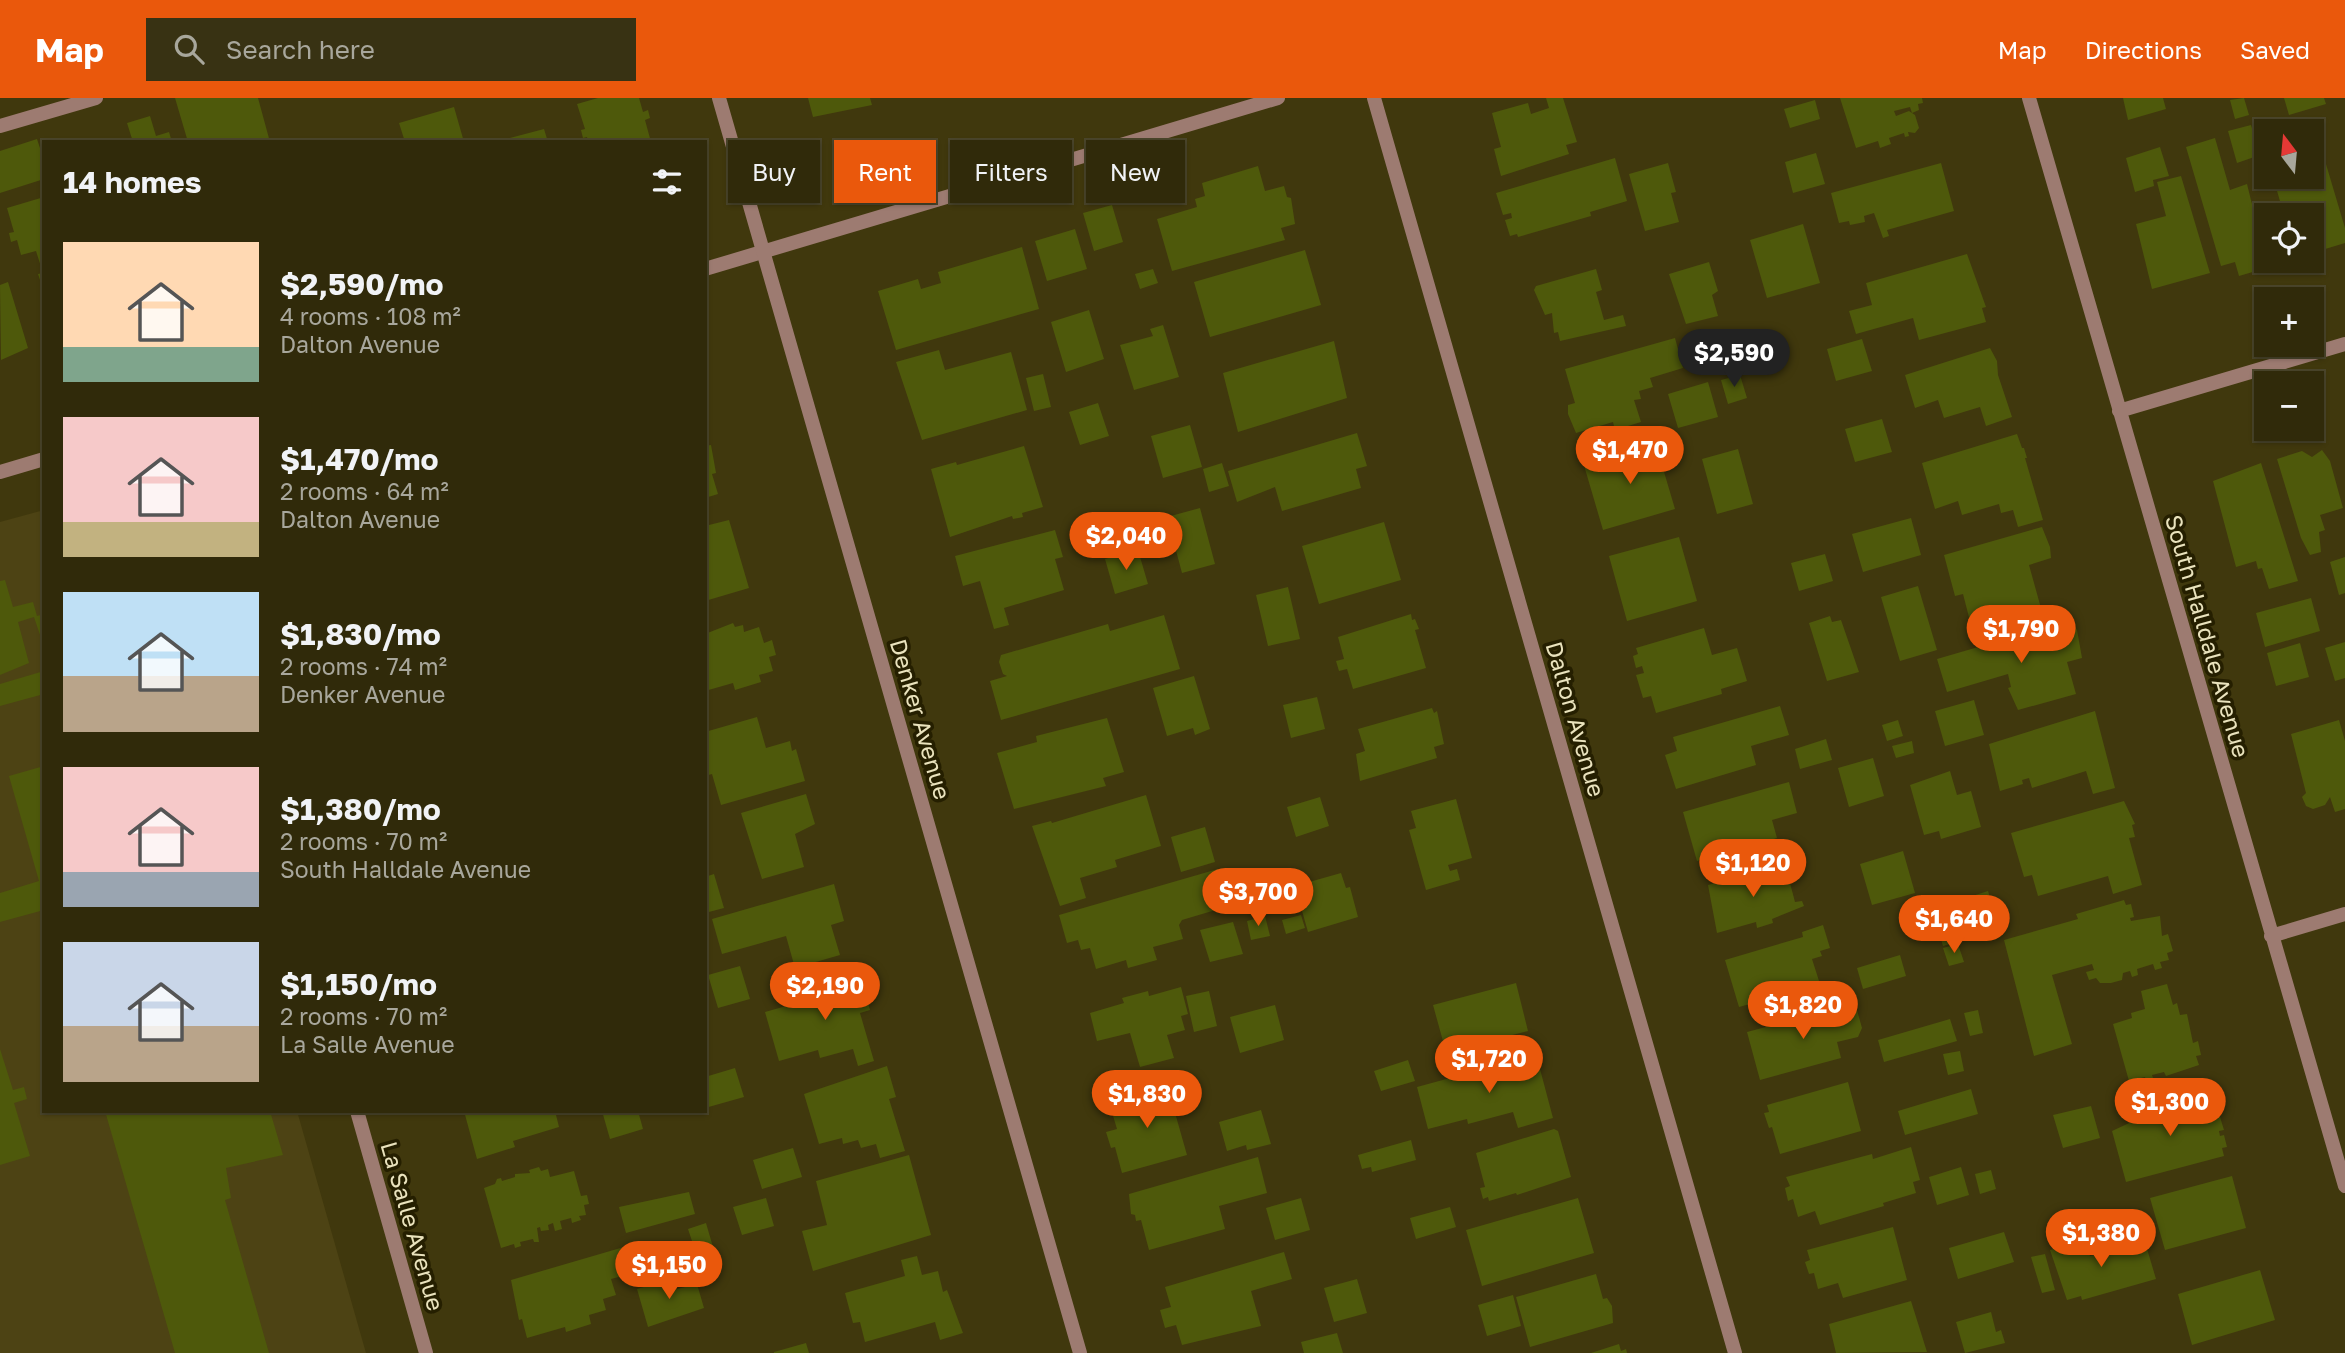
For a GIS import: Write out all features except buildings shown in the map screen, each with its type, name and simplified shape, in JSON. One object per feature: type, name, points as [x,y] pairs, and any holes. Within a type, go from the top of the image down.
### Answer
[{"type":"street","points":[[0,126],[96,98]]},
{"type":"street","name":"Denker Avenue","points":[[719,98],[1080,1353]]},
{"type":"street","points":[[707,268],[1278,98]]},
{"type":"street","name":"Dalton Avenue","points":[[1374,98],[1735,1353]]},
{"type":"street","name":"South Halldale Avenue","points":[[2029,98],[2345,1186]]},
{"type":"street","points":[[2119,411],[2345,344]]},
{"type":"street","points":[[0,472],[42,460]]},
{"type":"street","points":[[2271,936],[2345,914]]},
{"type":"street","name":"La Salle Avenue","points":[[358,1113],[426,1353]]},
{"type":"shaded area","points":[[42,511],[42,1113],[298,1113],[366,1353],[0,1353],[0,522]]}]
